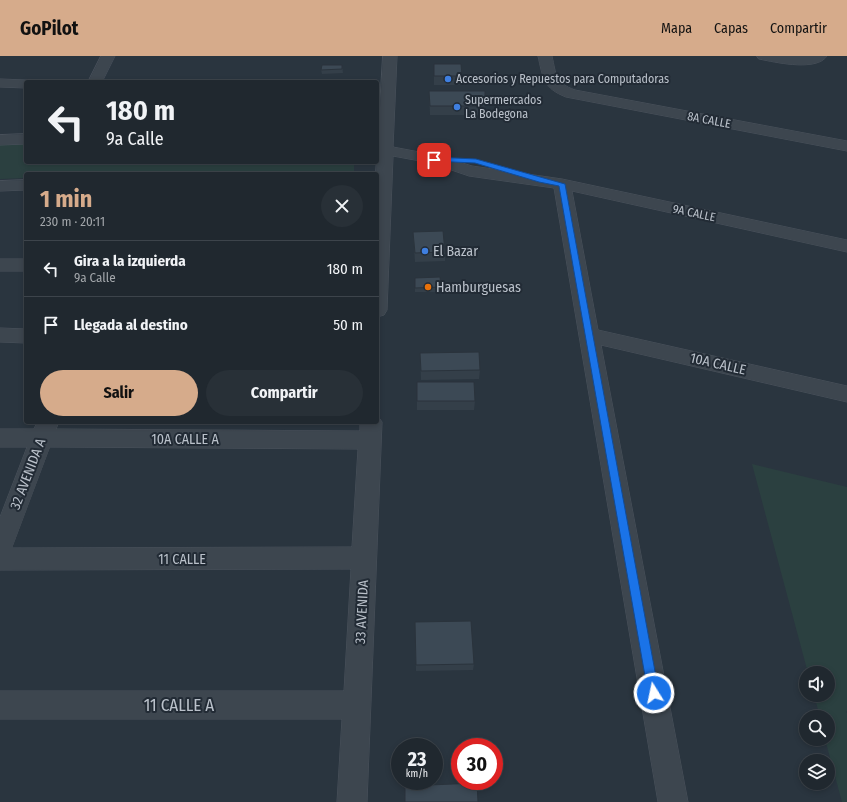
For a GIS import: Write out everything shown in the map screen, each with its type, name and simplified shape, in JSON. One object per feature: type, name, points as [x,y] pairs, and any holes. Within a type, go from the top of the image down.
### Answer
[{"type":"street","points":[[96,80],[108,56]]},
{"type":"street","points":[[379,222],[383,140],[383,87],[390,56]]},
{"type":"street","name":"8A CALLE","points":[[546,56],[552,84],[559,90],[572,94],[847,146]]},
{"type":"street","points":[[764,56],[793,60],[816,59],[820,56]]},
{"type":"street","points":[[0,83],[24,84]]},
{"type":"street","points":[[0,140],[24,139]]},
{"type":"street","name":"9A CALLE","points":[[383,140],[434,160],[469,171],[552,183],[847,246]]},
{"type":"street","points":[[552,183],[589,335],[673,802]]},
{"type":"street","points":[[0,186],[24,185]]},
{"type":"street","points":[[0,265],[24,265]]},
{"type":"street","name":"10A CALLE","points":[[589,335],[847,394]]},
{"type":"street","points":[[0,336],[24,336]]},
{"type":"street","name":"10A CALLE A","points":[[0,438],[45,430],[371,431]]},
{"type":"street","name":"32 AVENIDA A","points":[[0,548],[45,430]]},
{"type":"street","name":"33 AVENIDA","points":[[352,802],[371,431]]},
{"type":"street","name":"11 CALLE","points":[[0,559],[364,558]]},
{"type":"street","name":"11 CALLE A","points":[[0,705],[357,705]]},
{"type":"green space","points":[[0,142],[24,142],[24,164],[354,164],[354,171],[351,172],[24,172],[24,178],[0,179]]},
{"type":"green space","points":[[752,464],[847,487],[847,802],[842,802],[835,776],[835,754],[829,754],[827,746],[835,746],[835,710],[818,710],[816,702],[835,702],[835,666],[806,666]]},
{"type":"building","points":[[434,64],[461,64],[462,76],[434,76]]},
{"type":"building","points":[[322,65],[342,65],[342,69],[321,70]]},
{"type":"building","points":[[429,91],[485,91],[485,106],[430,106]]},
{"type":"building","points":[[443,231],[445,252],[415,253],[413,232]]},
{"type":"building","points":[[440,277],[441,287],[415,288],[415,278]]},
{"type":"building","points":[[479,352],[480,370],[421,371],[420,353]]},
{"type":"building","points":[[417,382],[474,382],[475,401],[417,401]]},
{"type":"building","points":[[471,621],[474,664],[416,665],[415,622]]},
{"type":"building","points":[[443,784],[451,784],[451,790],[477,790],[478,802],[405,802],[405,790],[443,790]]},
{"type":"place","name":"Accesorios y Repuestos para Computadoras","points":[[448,79]]},
{"type":"place","name":"Supermercados La Bodegona","points":[[457,107]]},
{"type":"place","name":"El Bazar","points":[[425,251]]},
{"type":"place","name":"Hamburguesas","points":[[428,287]]},
{"type":"route","points":[[434,160],[476,161],[542,181],[562,184],[654,693]]}]
